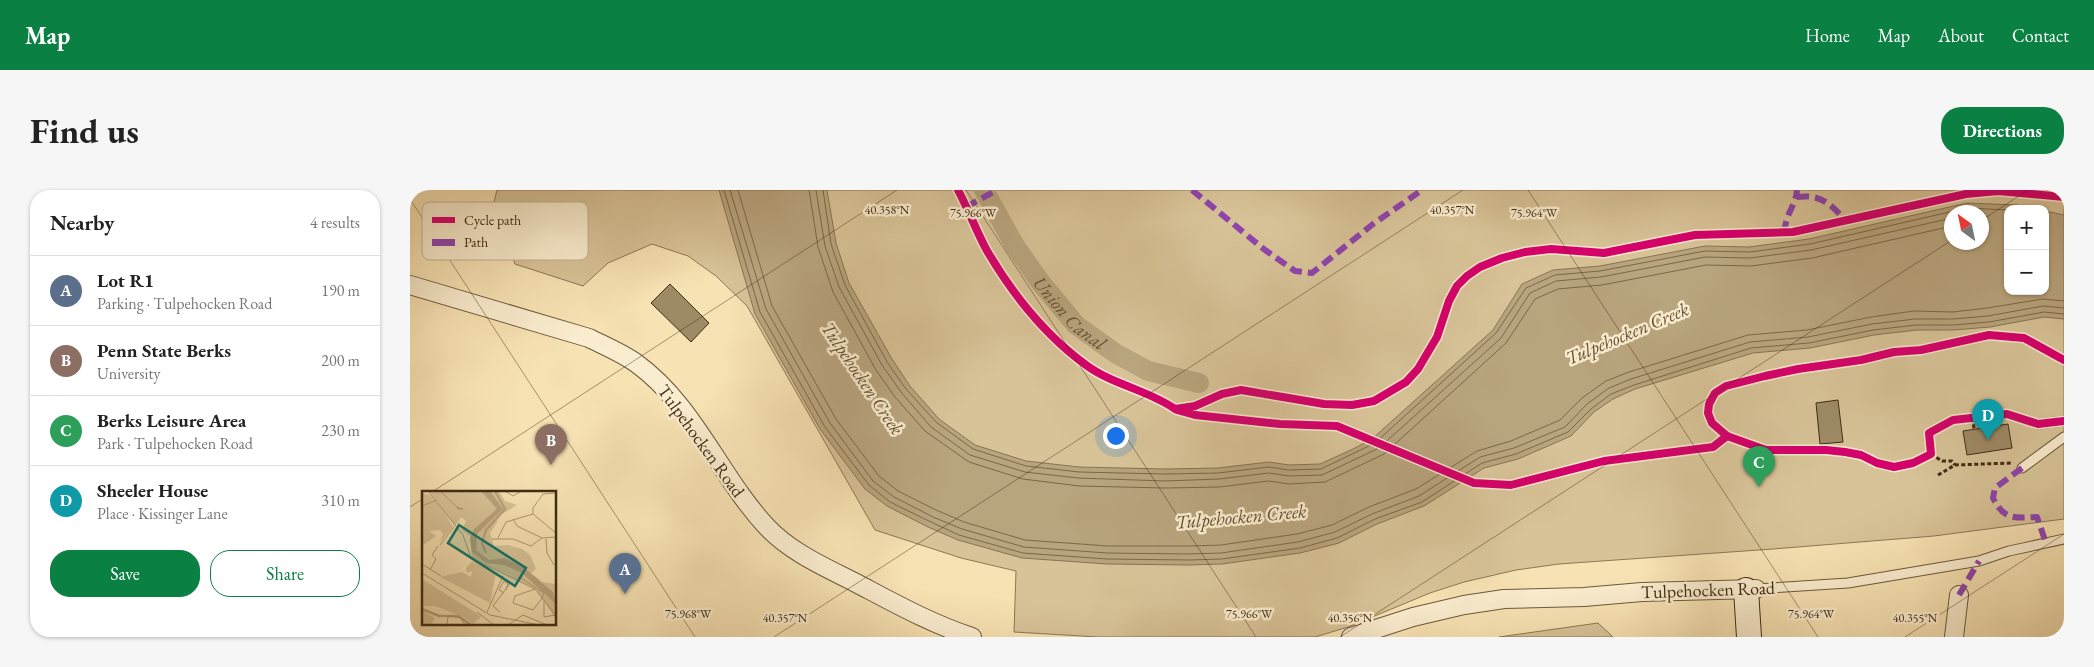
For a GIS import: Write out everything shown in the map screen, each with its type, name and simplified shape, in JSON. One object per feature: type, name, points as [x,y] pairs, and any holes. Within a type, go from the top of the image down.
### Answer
[{"type":"street","name":"Tulpehocken Road","points":[[410,285],[589,338],[636,363],[674,399],[706,442],[745,501],[779,538],[804,556],[911,612],[953,631],[972,637]]},
{"type":"street","name":"Tulpehocken Road","points":[[1351,637],[1413,617],[1464,605],[1504,600],[1584,597],[1642,592],[1751,589]]},
{"type":"street","points":[[1749,637],[1751,589]]},
{"type":"street","points":[[1954,637],[1959,595]]},
{"type":"lane","points":[[2038,424],[2064,421]]},
{"type":"lane","points":[[2022,468],[2064,437]]},
{"type":"lane","name":"Tulpehocken Road","points":[[1751,589],[1848,583],[1979,560],[2008,551],[2064,539]]},
{"type":"path","points":[[958,190],[986,248],[1013,291],[1047,331],[1086,365],[1123,386],[1164,402],[1174,409],[1195,416],[1280,424],[1337,426],[1474,483],[1511,485],[1604,461],[1713,447],[1727,436]]},
{"type":"path","points":[[1174,409],[1195,406],[1222,394],[1241,390],[1324,404],[1352,405],[1374,401],[1406,382],[1418,369],[1437,337],[1449,301],[1457,286],[1467,276],[1480,267],[1502,258],[1525,252],[1551,249],[1604,253],[1695,235],[1793,232],[1966,194],[1998,190],[2064,197]]},
{"type":"path","points":[[1931,454],[1913,463],[1894,467],[1877,463],[1861,455],[1845,452],[1826,450],[1766,450],[1727,436],[1712,423],[1708,413],[1709,404],[1715,393],[1726,386],[1798,368],[1861,360],[1990,335],[2024,338],[2064,360]]},
{"type":"path","points":[[1931,454],[1929,432],[1953,420],[2007,414],[2038,424]]},
{"type":"path","points":[[1973,418],[1974,430]]},
{"type":"path","points":[[1931,454],[1942,461],[1952,461],[1955,465]]},
{"type":"path","points":[[1938,476],[1955,465],[2013,463],[2022,468]]},
{"type":"shaded area","points":[[497,190],[2064,190],[2064,519],[1934,536],[1559,564],[1516,570],[1464,582],[1430,593],[1348,627],[1315,637],[1098,637],[1014,632],[1016,571],[961,558],[875,530],[747,306],[716,276],[688,256],[652,244],[608,263],[583,286],[515,264],[513,260],[588,260],[588,202],[494,202]]},
{"type":"shaded area","points":[[1598,623],[1613,637],[1499,637]]},
{"type":"water","name":"Tulpehocken Creek","points":[[719,190],[827,190],[836,243],[849,283],[892,359],[910,386],[939,419],[975,445],[1026,461],[1079,467],[1165,469],[1218,468],[1269,462],[1289,465],[1320,464],[1353,449],[1372,439],[1493,330],[1522,284],[1553,270],[1600,266],[1705,246],[1749,247],[1809,239],[1944,208],[1944,250],[1989,250],[1989,205],[1958,205],[1967,203],[2017,205],[2004,205],[2004,295],[2049,295],[2049,212],[2064,215],[2064,319],[2044,317],[1990,327],[1917,330],[1874,335],[1810,348],[1753,353],[1635,389],[1613,399],[1594,412],[1571,436],[1518,459],[1484,468],[1424,506],[1377,524],[1339,543],[1300,553],[1222,564],[1189,565],[1107,564],[1022,558],[958,540],[887,506],[865,489],[820,429],[755,314]]},
{"type":"building","points":[[670,284],[709,323],[691,342],[651,303]]},
{"type":"building","points":[[1838,400],[1843,442],[1820,444],[1816,403]]},
{"type":"building","points":[[2008,424],[2012,448],[1967,455],[1963,431]]},
{"type":"waterway","name":"Union Canal","points":[[984,190],[1015,246],[1041,283],[1076,325],[1115,353],[1148,371],[1199,383]]},
{"type":"marked path","points":[[966,207],[997,190]]},
{"type":"marked path","points":[[1192,190],[1265,250],[1295,271],[1312,273],[1373,224],[1422,190]]},
{"type":"marked path","points":[[1785,233],[1786,221],[1795,201],[1797,190]]},
{"type":"marked path","points":[[1797,197],[1818,198],[1829,204],[1845,220]]},
{"type":"marked path","points":[[2022,468],[1995,488],[1993,498],[2001,510],[2010,516],[2022,518],[2037,517],[2046,543]]},
{"type":"marked path","points":[[1959,595],[1979,561]]},
{"type":"cycle path","points":[[958,190],[986,249],[1006,281],[1043,326],[1071,353],[1096,372],[1165,402],[1175,409],[1195,406],[1222,394],[1241,390],[1324,404],[1352,405],[1374,401],[1406,382],[1418,369],[1437,337],[1449,301],[1457,286],[1467,276],[1480,267],[1502,258],[1525,252],[1551,249],[1604,253],[1695,235],[1793,232],[1966,194],[1998,191],[2064,197]]},
{"type":"cycle path","points":[[2064,360],[2024,338],[1989,335],[1921,350],[1894,352],[1861,360],[1798,369],[1726,386],[1715,393],[1709,404],[1708,413],[1712,423],[1727,436],[1766,450],[1826,450],[1845,452],[1861,455],[1877,463],[1894,467],[1913,463],[1931,454],[1929,433],[1953,420],[2007,414],[2038,424],[2064,421]]},
{"type":"cycle path","points":[[1177,410],[1195,415],[1280,424],[1337,426],[1474,483],[1511,485],[1604,461],[1713,447],[1727,436]]},
{"type":"place","name":"Sheeler House","points":[[1988,440]]},
{"type":"place","name":"Penn State Berks","points":[[551,465]]},
{"type":"place","name":"Berks Leisure Area","points":[[1759,487]]},
{"type":"place","name":"Lot R1","points":[[625,594]]}]
